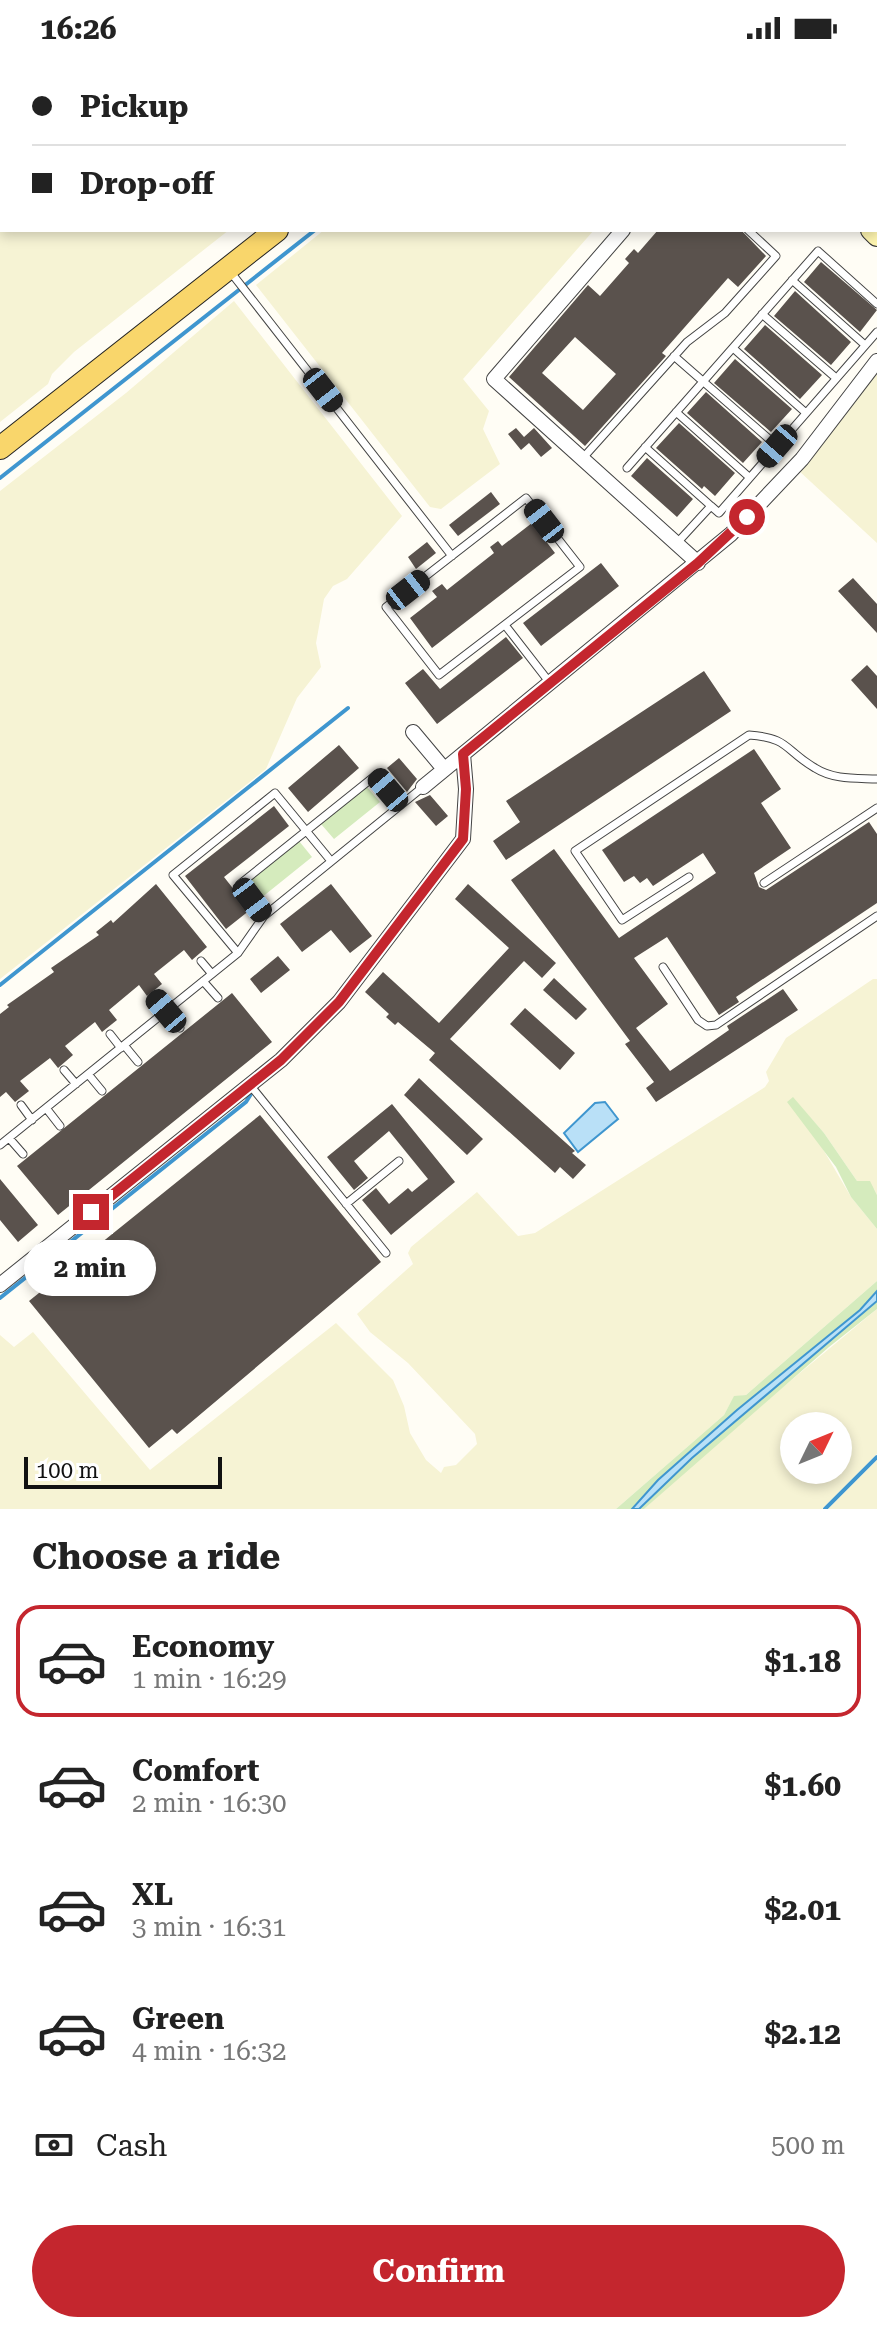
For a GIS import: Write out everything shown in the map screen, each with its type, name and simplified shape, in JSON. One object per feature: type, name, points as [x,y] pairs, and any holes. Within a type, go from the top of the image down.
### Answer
[{"type":"main road","points":[[0,448],[274,232]]},
{"type":"street","points":[[621,232],[496,372],[494,379],[698,563]]},
{"type":"street","points":[[423,787],[698,563],[802,459],[877,361]]},
{"type":"street","points":[[413,732],[444,769]]},
{"type":"street","points":[[0,1285],[281,1060],[339,1002],[463,839],[466,789],[463,754]]},
{"type":"lane","points":[[582,459],[674,356],[725,313],[776,256],[750,232]]},
{"type":"lane","points":[[627,468],[818,251],[877,304]]},
{"type":"lane","points":[[228,269],[452,556]]},
{"type":"lane","points":[[792,280],[865,345]]},
{"type":"lane","points":[[762,314],[836,378]]},
{"type":"lane","points":[[645,447],[719,513],[877,332]]},
{"type":"lane","points":[[733,348],[806,413]]},
{"type":"lane","points":[[674,356],[777,446]]},
{"type":"lane","points":[[676,412],[749,477]]},
{"type":"lane","points":[[526,498],[580,567],[505,625],[439,675],[386,607],[526,498]]},
{"type":"lane","points":[[677,543],[711,506]]},
{"type":"lane","points":[[505,625],[550,683]]},
{"type":"lane","points":[[689,877],[622,920],[575,851],[749,735],[775,737],[816,769],[839,778],[877,779]]},
{"type":"lane","points":[[264,916],[240,884],[376,775],[401,805]]},
{"type":"lane","points":[[0,1145],[238,953],[264,916],[423,787]]},
{"type":"lane","points":[[238,953],[173,875],[275,793],[331,861]]},
{"type":"lane","points":[[764,883],[877,808]]},
{"type":"lane","points":[[663,967],[698,1020],[707,1026],[716,1025],[877,916]]},
{"type":"lane","points":[[201,961],[212,974]]},
{"type":"lane","points":[[203,981],[218,998]]},
{"type":"lane","points":[[156,998],[180,1028]]},
{"type":"lane","points":[[110,1034],[138,1062]]},
{"type":"lane","points":[[64,1070],[76,1084]]},
{"type":"lane","points":[[88,1074],[102,1091]]},
{"type":"lane","points":[[250,1085],[386,1253]]},
{"type":"lane","points":[[21,1105],[32,1120]]},
{"type":"lane","points":[[46,1108],[60,1126]]},
{"type":"lane","points":[[9,1138],[23,1154]]},
{"type":"lane","points":[[346,1204],[399,1161]]},
{"type":"shaded area","points":[[0,232],[226,232],[74,352],[52,374],[48,384],[0,422]]},
{"type":"shaded area","points":[[322,232],[592,232],[463,379],[489,411],[483,429],[500,464],[441,509],[430,507],[256,285]]},
{"type":"shaded area","points":[[234,301],[402,516],[347,579],[333,586],[324,599],[316,643],[321,667],[297,698],[266,769],[0,979],[0,491],[126,393]]},
{"type":"shaded area","points":[[877,372],[877,543],[798,470]]},
{"type":"shaded area","points":[[877,979],[877,1195],[874,1189],[857,1181],[824,1133],[793,1098],[851,1197],[877,1229],[877,1281],[746,1395],[734,1397],[724,1415],[616,1509],[0,1509],[0,1335],[14,1347],[33,1332],[150,1470],[336,1323],[393,1380],[404,1406],[410,1433],[426,1460],[441,1473],[444,1467],[456,1465],[477,1444],[475,1434],[408,1363],[370,1332],[357,1314],[413,1264],[408,1253],[411,1247],[477,1192],[518,1236],[535,1233],[765,1087],[769,1081],[766,1072],[786,1038]]},
{"type":"shaded area","points":[[877,1309],[877,1454],[852,1479],[852,1412],[780,1412],[780,1484],[847,1484],[822,1509],[644,1509],[723,1437]]},
{"type":"shaded area","points":[[877,1460],[877,1509],[828,1509]]},
{"type":"green space","points":[[367,787],[380,802],[334,839],[321,824]]},
{"type":"green space","points":[[299,841],[312,857],[261,898],[249,882]]},
{"type":"green space","points":[[793,1097],[824,1133],[857,1181],[870,1181],[877,1195],[877,1229],[851,1197],[836,1167],[787,1102]]},
{"type":"green space","points":[[877,1281],[877,1291],[860,1310],[737,1410],[658,1480],[632,1509],[616,1509],[724,1415],[734,1396],[746,1395]]},
{"type":"green space","points":[[877,1301],[877,1309],[829,1347],[644,1509],[639,1509],[692,1458]]},
{"type":"water","points":[[605,1102],[618,1119],[578,1152],[564,1133],[595,1103]]},
{"type":"water","points":[[877,1291],[877,1301],[692,1458],[639,1509],[632,1509],[658,1480],[737,1410],[860,1310]]},
{"type":"building","points":[[656,232],[743,232],[766,256],[738,287],[728,278],[662,353],[666,356],[585,446],[509,377],[588,285],[600,296],[629,263],[625,259],[634,249],[638,253]],"holes":[[[575,337],[616,374],[583,410],[542,373]]]},
{"type":"building","points":[[821,262],[877,310],[860,332],[804,282]]},
{"type":"building","points":[[795,291],[851,342],[831,365],[774,316]]},
{"type":"building","points":[[765,325],[822,375],[800,399],[744,349]]},
{"type":"building","points":[[735,359],[792,409],[771,432],[714,383]]},
{"type":"building","points":[[706,392],[762,442],[743,463],[687,413]]},
{"type":"building","points":[[679,423],[735,473],[715,496],[704,486],[702,489],[656,448]]},
{"type":"building","points":[[516,428],[524,437],[534,428],[552,448],[541,457],[529,443],[521,450],[508,434]]},
{"type":"building","points":[[647,458],[693,499],[677,517],[631,476]]},
{"type":"building","points":[[491,492],[500,504],[458,536],[449,525]]},
{"type":"building","points":[[532,523],[555,553],[432,648],[410,618],[437,597],[432,591],[442,584],[447,590],[494,553],[490,547],[498,541],[502,546]]},
{"type":"building","points":[[427,542],[436,553],[416,569],[408,557]]},
{"type":"building","points":[[601,563],[619,586],[541,646],[523,623]]},
{"type":"building","points":[[853,578],[877,604],[877,633],[838,591]]},
{"type":"building","points":[[506,637],[523,658],[437,724],[405,683],[423,669],[440,689]]},
{"type":"building","points":[[867,665],[877,676],[877,709],[851,680]]},
{"type":"building","points":[[704,671],[731,711],[506,860],[493,841],[520,822],[506,801]]},
{"type":"building","points":[[339,745],[359,768],[308,812],[288,788]]},
{"type":"building","points":[[754,749],[781,789],[761,803],[791,848],[754,873],[759,887],[766,890],[869,822],[877,834],[877,903],[736,997],[739,1002],[719,1015],[667,937],[634,958],[668,1004],[636,1028],[670,1071],[729,1030],[727,1026],[783,989],[798,1010],[656,1102],[646,1088],[654,1082],[625,1044],[630,1041],[511,880],[554,849],[619,938],[716,873],[703,853],[653,886],[647,878],[640,883],[634,876],[624,882],[602,850]]},
{"type":"building","points":[[399,758],[417,779],[407,792],[387,768]]},
{"type":"building","points":[[430,795],[448,816],[436,826],[415,802]]},
{"type":"building","points":[[274,806],[289,826],[224,877],[250,910],[226,929],[185,876]]},
{"type":"building","points":[[156,884],[207,947],[192,960],[184,950],[154,974],[162,984],[147,996],[139,985],[109,1010],[117,1020],[102,1032],[95,1022],[65,1046],[73,1055],[58,1068],[50,1058],[20,1081],[29,1091],[15,1102],[6,1092],[0,1097],[0,1014],[9,1007],[7,1005],[54,972],[51,968],[99,935],[96,932],[111,920],[113,923]]},
{"type":"building","points":[[331,884],[372,936],[350,953],[331,930],[302,952],[280,924]]},
{"type":"building","points":[[468,884],[556,963],[542,978],[524,961],[450,1039],[575,1151],[572,1153],[586,1165],[573,1179],[560,1167],[555,1173],[429,1060],[435,1053],[398,1022],[395,1025],[386,1017],[389,1014],[365,992],[383,972],[439,1023],[509,948],[455,899]]},
{"type":"building","points":[[278,956],[290,970],[261,993],[250,979]]},
{"type":"building","points":[[554,978],[587,1009],[576,1020],[543,990]]},
{"type":"building","points":[[232,993],[272,1042],[58,1215],[17,1166]]},
{"type":"building","points":[[525,1008],[575,1053],[560,1070],[510,1024]]},
{"type":"building","points":[[419,1078],[483,1139],[467,1155],[404,1095]]},
{"type":"building","points":[[392,1104],[455,1182],[391,1235],[362,1200],[376,1188],[389,1204],[408,1188],[412,1192],[428,1179],[389,1131],[354,1161],[368,1178],[354,1190],[327,1157]]},
{"type":"building","points":[[260,1115],[381,1262],[177,1434],[172,1429],[149,1448],[29,1301]]},
{"type":"building","points":[[0,1179],[38,1225],[18,1242],[0,1220]]},
{"type":"waterway","points":[[0,478],[312,232]]},
{"type":"waterway","points":[[0,985],[348,708]]},
{"type":"waterway","points":[[0,1298],[246,1102],[251,1094]]},
{"type":"waterway","points":[[825,1509],[877,1457]]},
{"type":"route","points":[[91,1212],[281,1060],[339,1002],[463,839],[466,789],[463,754],[698,563],[747,517]]}]
